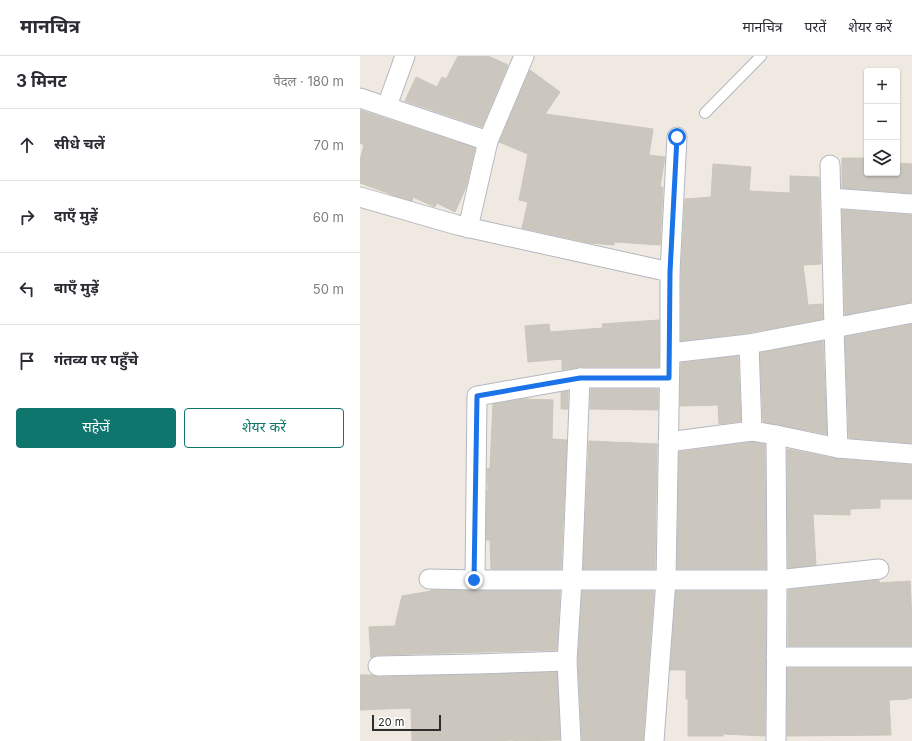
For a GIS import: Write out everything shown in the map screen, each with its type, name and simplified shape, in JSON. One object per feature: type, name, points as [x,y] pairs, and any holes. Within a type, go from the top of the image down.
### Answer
[{"type":"street","points":[[387,106],[405,56]]},
{"type":"street","points":[[468,228],[488,141],[524,56]]},
{"type":"street","points":[[360,98],[488,141]]},
{"type":"street","points":[[654,741],[666,580],[670,272],[677,137]]},
{"type":"street","points":[[830,165],[838,448]]},
{"type":"street","points":[[360,197],[457,226],[670,272]]},
{"type":"street","points":[[831,198],[912,204]]},
{"type":"street","points":[[670,354],[749,344],[912,312]]},
{"type":"street","points":[[749,344],[752,431]]},
{"type":"street","points":[[474,580],[477,396],[580,378],[669,378]]},
{"type":"street","points":[[571,741],[567,661],[572,580],[580,378]]},
{"type":"street","points":[[668,442],[752,431],[838,448],[912,454]]},
{"type":"street","points":[[776,435],[776,741]]},
{"type":"street","points":[[429,579],[777,580],[879,569]]},
{"type":"street","points":[[776,657],[912,657]]},
{"type":"street","points":[[378,666],[567,661]]},
{"type":"lane","points":[[705,113],[761,56]]},
{"type":"building","points":[[458,56],[488,56],[508,65],[482,127],[405,101],[416,77],[437,87],[442,77],[446,79]]},
{"type":"building","points":[[530,70],[560,92],[545,114],[653,129],[649,155],[665,157],[660,187],[663,187],[660,245],[614,242],[614,245],[590,243],[522,228],[528,202],[519,200],[528,154],[499,142]]},
{"type":"building","points":[[360,110],[475,148],[466,187],[455,212],[437,203],[435,207],[413,197],[412,201],[360,183],[360,160],[364,145],[360,143]]},
{"type":"building","points":[[842,158],[864,158],[864,176],[900,176],[900,163],[912,164],[912,193],[842,188]]},
{"type":"building","points":[[713,164],[751,167],[749,191],[790,193],[790,176],[819,177],[821,264],[803,265],[808,305],[822,304],[823,319],[747,333],[681,341],[681,272],[685,199],[711,197]]},
{"type":"building","points":[[842,210],[912,215],[912,302],[845,315]]},
{"type":"building","points":[[659,320],[659,367],[580,367],[562,370],[562,359],[528,362],[525,326],[549,324],[550,332],[603,328],[602,324]]},
{"type":"building","points":[[912,324],[912,443],[849,438],[845,337]]},
{"type":"building","points":[[823,341],[827,434],[763,422],[760,353]]},
{"type":"building","points":[[738,356],[741,421],[719,424],[718,405],[680,406],[681,363]]},
{"type":"building","points":[[591,389],[658,389],[658,410],[590,409]]},
{"type":"building","points":[[568,391],[568,409],[561,409],[561,392]]},
{"type":"building","points":[[524,399],[553,400],[552,439],[567,440],[561,569],[491,569],[490,540],[486,540],[488,490],[487,469],[490,468],[493,404]]},
{"type":"building","points":[[589,441],[657,444],[655,569],[583,569]]},
{"type":"building","points":[[752,442],[765,444],[766,569],[677,569],[679,452]]},
{"type":"building","points":[[787,449],[837,459],[912,465],[912,499],[880,499],[880,508],[850,509],[850,515],[813,514],[816,565],[788,568]]},
{"type":"building","points":[[879,580],[879,583],[910,581],[912,646],[788,646],[788,590]]},
{"type":"building","points":[[431,590],[560,591],[557,650],[378,655],[371,658],[369,627],[395,626],[402,596]]},
{"type":"building","points":[[582,591],[654,591],[643,741],[582,741],[578,661]]},
{"type":"building","points":[[676,591],[766,591],[765,736],[723,734],[723,736],[688,736],[686,670],[670,670]]},
{"type":"building","points":[[787,668],[912,668],[912,698],[889,700],[891,735],[787,736]]},
{"type":"building","points":[[557,672],[560,740],[412,741],[411,708],[360,710],[360,675],[371,675],[378,677]]},
{"type":"route","points":[[474,580],[477,396],[580,378],[669,378],[670,272],[677,137]]}]
